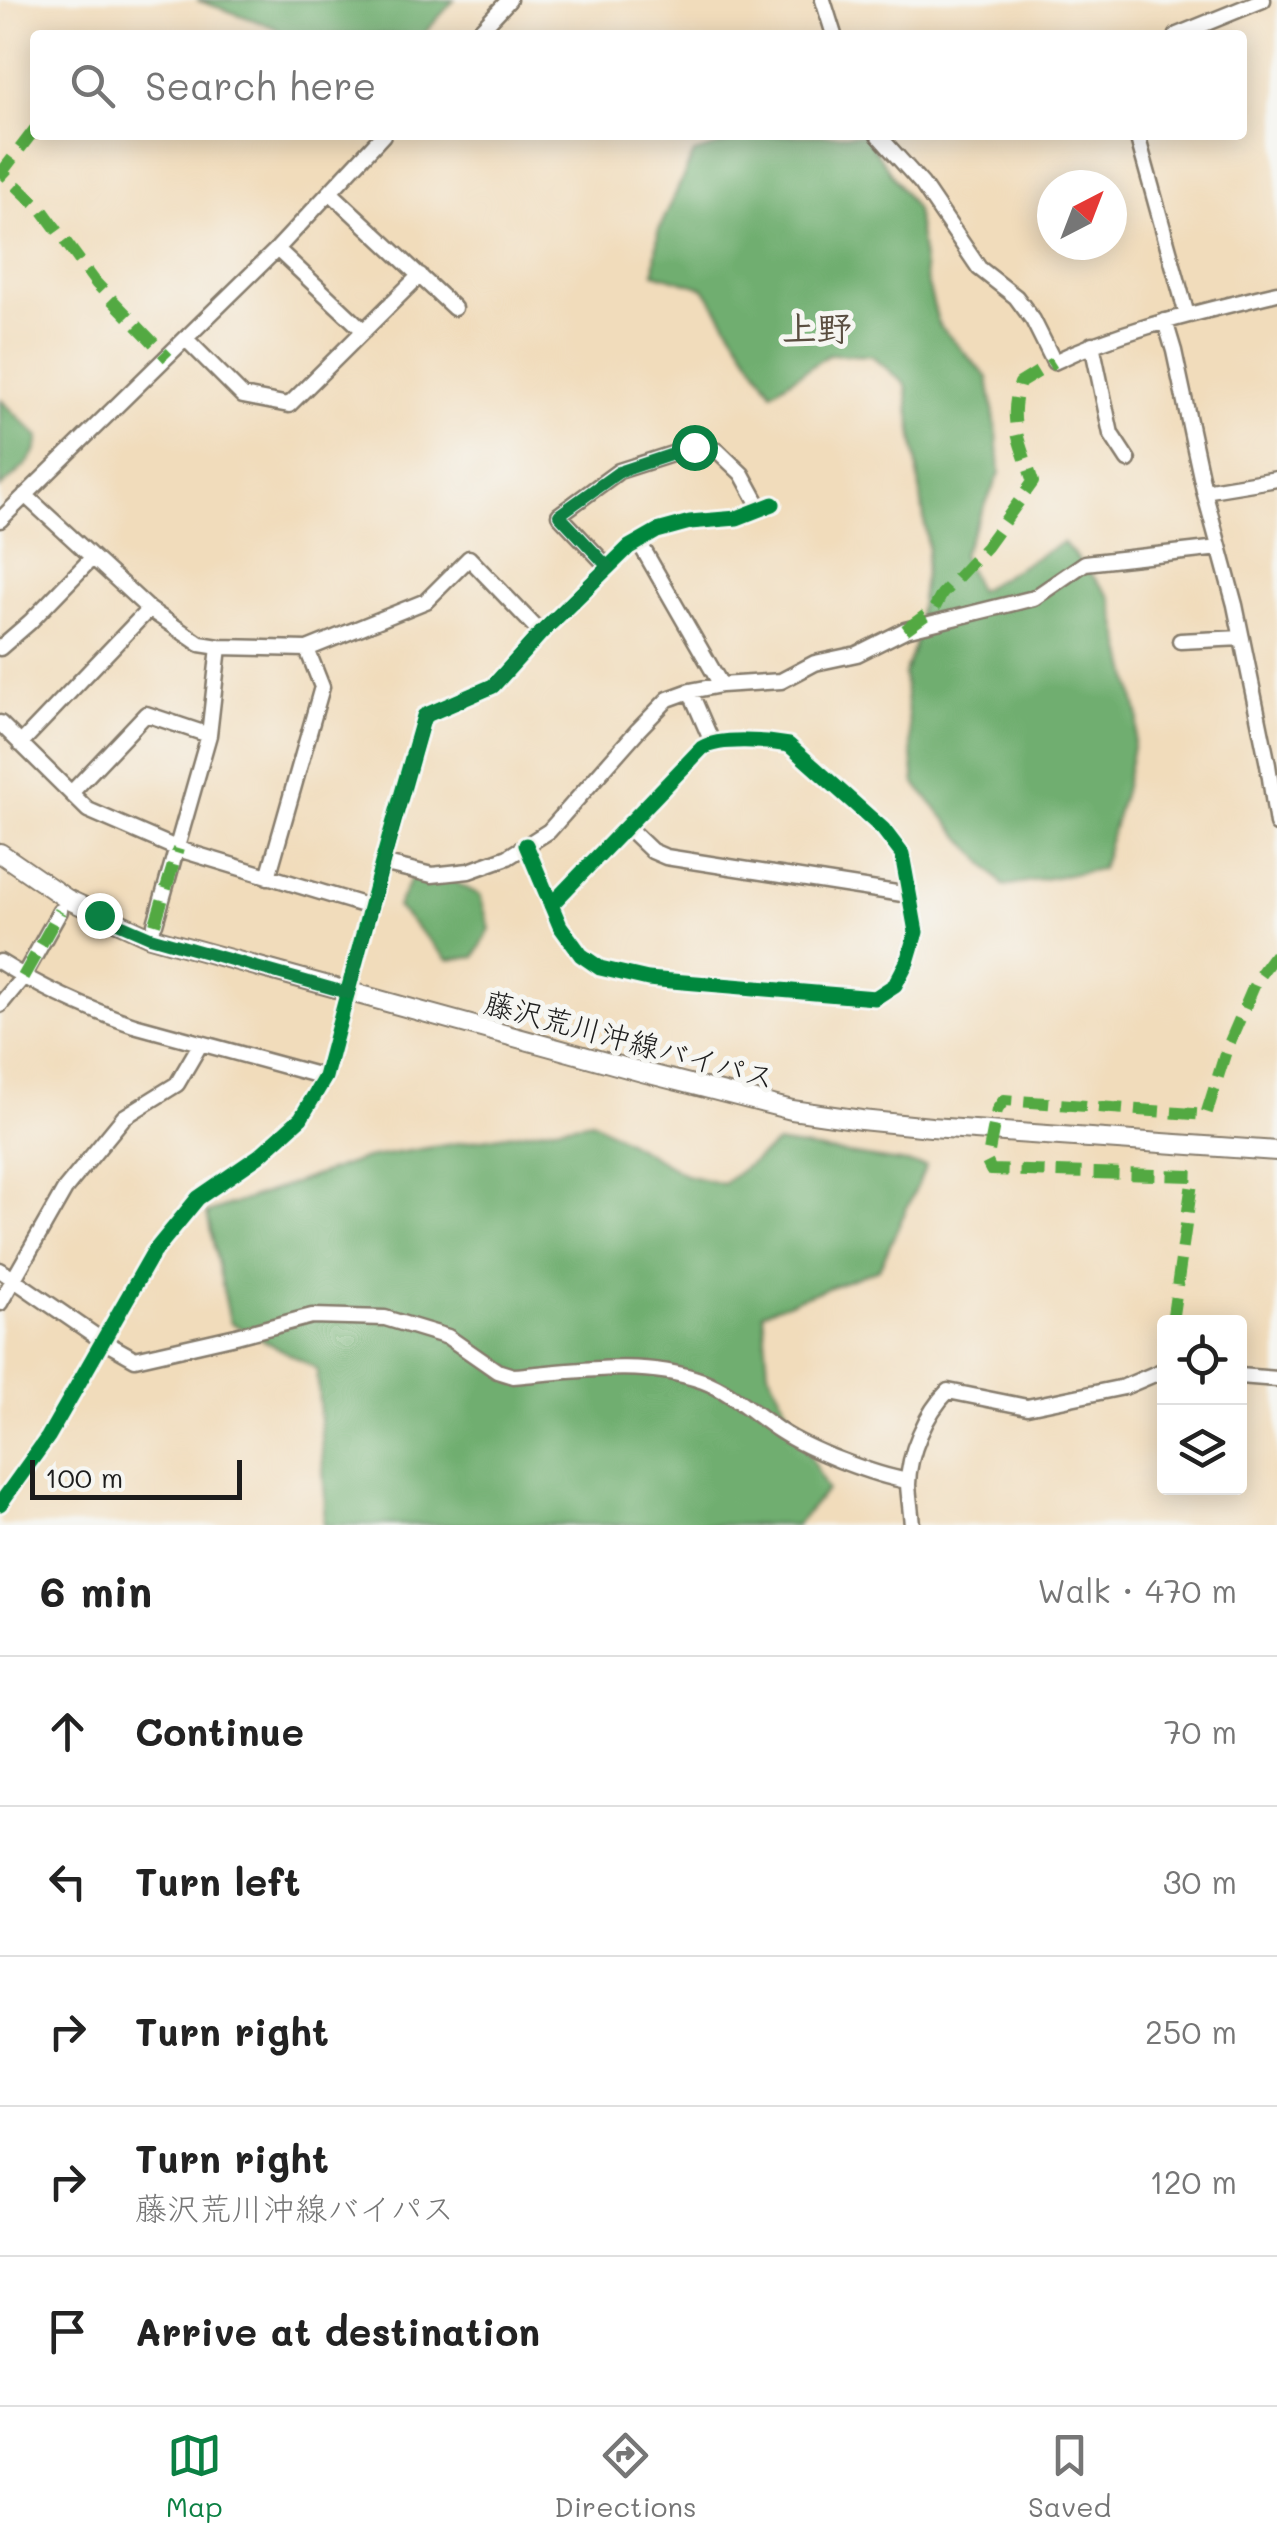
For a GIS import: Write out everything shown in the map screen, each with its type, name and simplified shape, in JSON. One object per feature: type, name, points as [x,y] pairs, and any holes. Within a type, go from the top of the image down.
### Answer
[{"type":"main road","name":"藤沢荒川沖線バイパス","points":[[0,854],[66,899],[125,927],[198,951],[792,1110],[931,1127],[1277,1151]]},
{"type":"street","points":[[481,30],[509,0]]},
{"type":"street","points":[[823,0],[832,30]]},
{"type":"street","points":[[1189,30],[1262,0]]},
{"type":"street","points":[[0,520],[277,249],[379,140]]},
{"type":"street","points":[[884,140],[922,184],[979,268],[1016,297],[1033,320],[1054,362],[1092,344],[1165,321],[1277,292]]},
{"type":"street","points":[[1138,140],[1187,316]]},
{"type":"street","points":[[330,192],[454,308]]},
{"type":"street","points":[[277,249],[364,331]]},
{"type":"street","points":[[186,340],[243,396],[289,405],[420,275]]},
{"type":"street","points":[[1165,321],[1242,638],[1277,824]]},
{"type":"street","points":[[1092,344],[1111,434],[1128,460]]},
{"type":"street","points":[[0,1504],[48,1437],[153,1252],[198,1198],[260,1156],[301,1118],[325,1077],[424,716],[493,686],[540,633],[629,547],[657,532],[690,522],[737,518],[767,507],[742,474],[718,452],[694,447],[619,472],[559,515],[608,567]]},
{"type":"street","points":[[1204,491],[1277,479]]},
{"type":"street","points":[[25,496],[148,609],[200,644],[307,648],[426,601],[468,558],[540,633]]},
{"type":"street","points":[[639,542],[721,685]]},
{"type":"street","points":[[382,863],[432,874],[469,871],[508,857],[548,831],[668,700],[690,691],[781,681],[815,663],[857,654],[906,630],[1034,598],[1084,563],[1219,548]]},
{"type":"street","points":[[0,648],[92,558]]},
{"type":"street","points":[[20,744],[148,609]]},
{"type":"street","points":[[1180,641],[1242,638]]},
{"type":"street","points":[[155,924],[209,735],[218,647]]},
{"type":"street","points":[[268,878],[322,687],[307,648]]},
{"type":"street","points":[[690,691],[712,742]]},
{"type":"street","points":[[72,792],[146,714],[209,735]]},
{"type":"street","points":[[0,723],[88,810],[178,849],[370,907]]},
{"type":"street","points":[[526,845],[551,905],[560,926],[581,955],[600,968],[648,979],[875,998],[895,985],[908,962],[916,932],[902,854],[883,828],[789,745],[773,742],[712,742],[702,748],[551,905]]},
{"type":"street","points":[[627,827],[652,851],[666,857],[909,895]]},
{"type":"street","points":[[0,1005],[24,977],[60,911]]},
{"type":"street","points":[[0,962],[53,993],[104,1015],[325,1077]]},
{"type":"street","points":[[0,1304],[64,1189],[124,1117],[177,1084],[201,1043]]},
{"type":"street","points":[[0,1270],[103,1341],[135,1358],[312,1316],[385,1318],[448,1337],[497,1371],[512,1376],[638,1367],[693,1378],[734,1397],[800,1443],[888,1478],[908,1481]]},
{"type":"street","points":[[912,1525],[908,1481],[922,1428],[948,1391],[1027,1407],[1124,1387],[1157,1373]]},
{"type":"street","points":[[1247,1377],[1277,1379]]},
{"type":"green space","points":[[197,0],[454,0],[427,30],[274,27]]},
{"type":"green space","points":[[737,140],[868,140],[916,210],[925,274],[939,325],[988,378],[1000,473],[962,554],[978,591],[1063,542],[1111,597],[1139,718],[1124,791],[1101,869],[1004,886],[915,784],[904,675],[915,644],[928,548],[906,385],[872,356],[830,354],[772,392],[704,288],[654,273],[658,232],[694,153]]},
{"type":"green space","points":[[0,399],[39,437],[30,459],[0,488]]},
{"type":"green space","points":[[411,878],[447,878],[480,895],[490,929],[475,957],[448,960],[397,907]]},
{"type":"green space","points":[[592,1121],[686,1175],[723,1184],[777,1143],[926,1166],[879,1269],[763,1312],[768,1370],[827,1490],[796,1525],[323,1525],[317,1369],[230,1322],[207,1213],[366,1158]]},
{"type":"marked path","points":[[30,136],[2,172],[43,211],[96,283],[168,358]]},
{"type":"marked path","points":[[905,630],[934,609],[1033,482],[1017,433],[1016,397],[1020,383],[1054,362]]},
{"type":"marked path","points":[[155,924],[178,849]]},
{"type":"marked path","points":[[23,977],[60,911]]},
{"type":"marked path","points":[[1173,1315],[1193,1176],[991,1170],[987,1162],[997,1110],[1004,1100],[1206,1115],[1226,1051],[1257,979],[1277,952]]},
{"type":"cycle path","points":[[0,1504],[48,1437],[153,1253],[198,1198],[259,1156],[301,1118],[325,1077],[424,716],[493,686],[629,547],[657,531],[690,522],[737,518],[773,504]]},
{"type":"cycle path","points":[[526,845],[560,926],[581,955],[600,968],[648,979],[875,998],[895,985],[916,932],[902,854],[883,829],[789,745],[757,741],[721,742],[702,748],[551,905]]},
{"type":"district","name":"上野","points":[[817,327]]},
{"type":"route","points":[[99,915],[150,937],[348,993],[424,716],[493,686],[540,633],[608,567],[559,515],[619,472],[694,447]]}]
